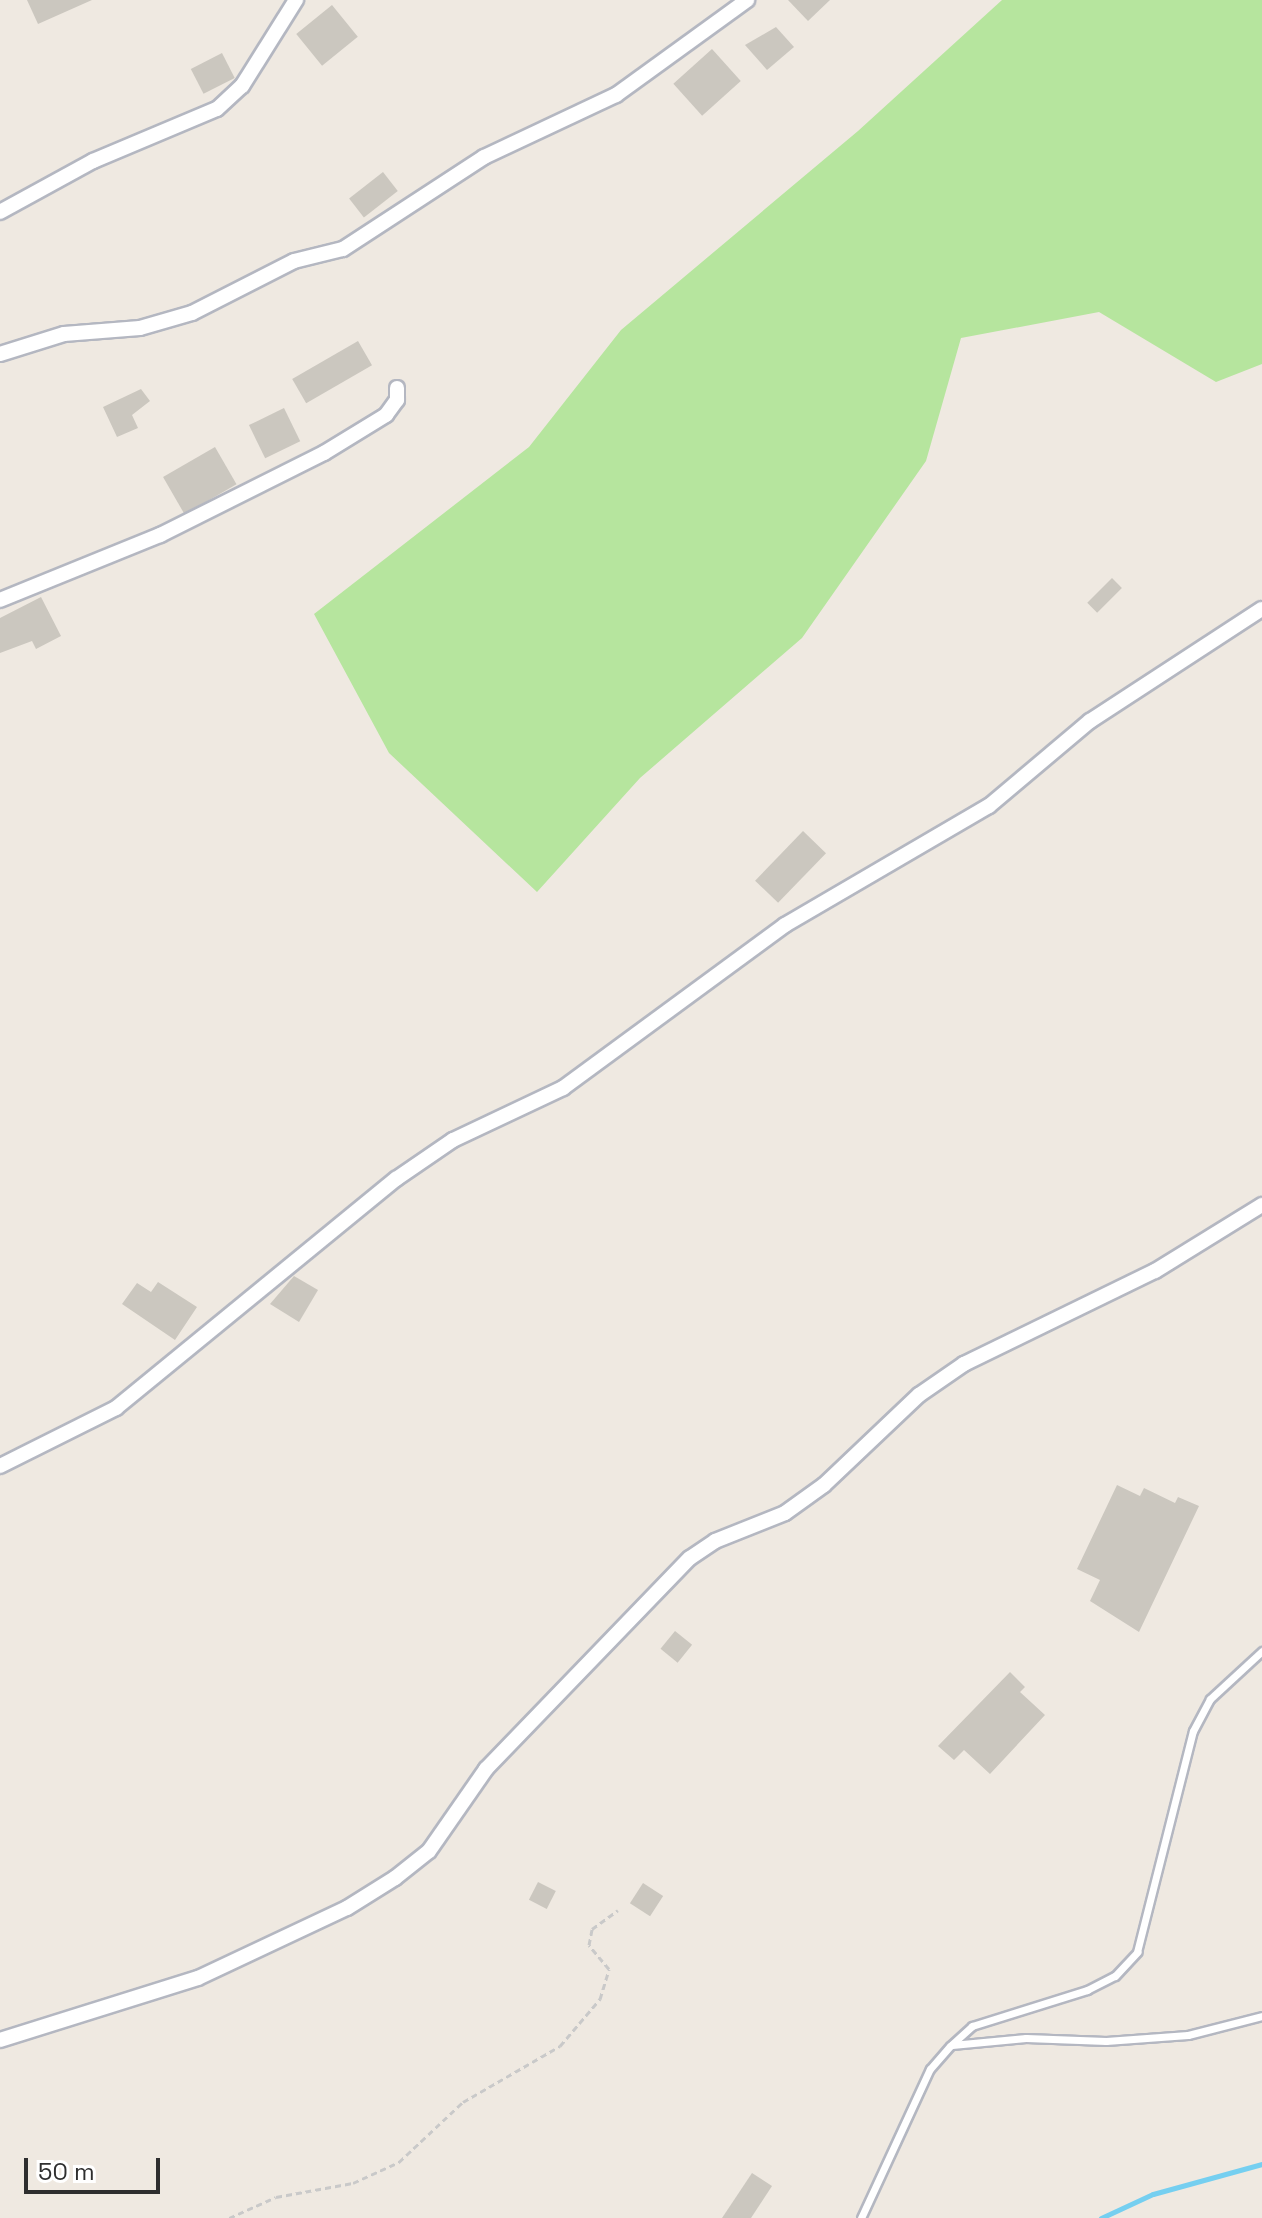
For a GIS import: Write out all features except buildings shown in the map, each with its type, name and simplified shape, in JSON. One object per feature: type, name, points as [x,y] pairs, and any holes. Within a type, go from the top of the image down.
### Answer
[{"type":"street","points":[[0,212],[93,161],[217,109],[242,86],[296,0]]},
{"type":"street","points":[[0,354],[64,334],[140,328],[192,313],[294,261],[343,249],[484,157],[616,95],[747,0]]},
{"type":"street","points":[[0,600],[160,535],[324,453],[386,415],[397,400],[397,388]]},
{"type":"street","points":[[0,1466],[116,1408],[396,1179],[453,1140],[563,1088],[785,925],[989,806],[1090,721],[1262,609]]},
{"type":"street","points":[[0,2040],[198,1978],[347,1908],[395,1878],[429,1851],[486,1769],[690,1558],[715,1541],[785,1513],[824,1485],[919,1395],[964,1364],[1155,1271],[1262,1205]]},
{"type":"lane","points":[[861,2218],[930,2069],[950,2046],[972,2026],[1023,2014],[1101,1983],[1137,1952],[1170,1806],[1193,1731],[1210,1699],[1262,1651]]},
{"type":"lane","points":[[950,2046],[1026,2038],[1106,2041],[1188,2035],[1262,2016]]},
{"type":"path","points":[[229,2218],[276,2197],[353,2183],[399,2162],[463,2102],[560,2046],[600,1999],[609,1969],[589,1945],[592,1929],[618,1910]]},
{"type":"green space","points":[[1002,0],[1262,0],[1262,364],[1216,382],[1099,312],[961,338],[926,461],[802,638],[640,778],[537,892],[389,753],[314,614],[529,447],[621,330],[858,131]]},
{"type":"waterway","points":[[1101,2218],[1153,2194],[1262,2164]]}]
